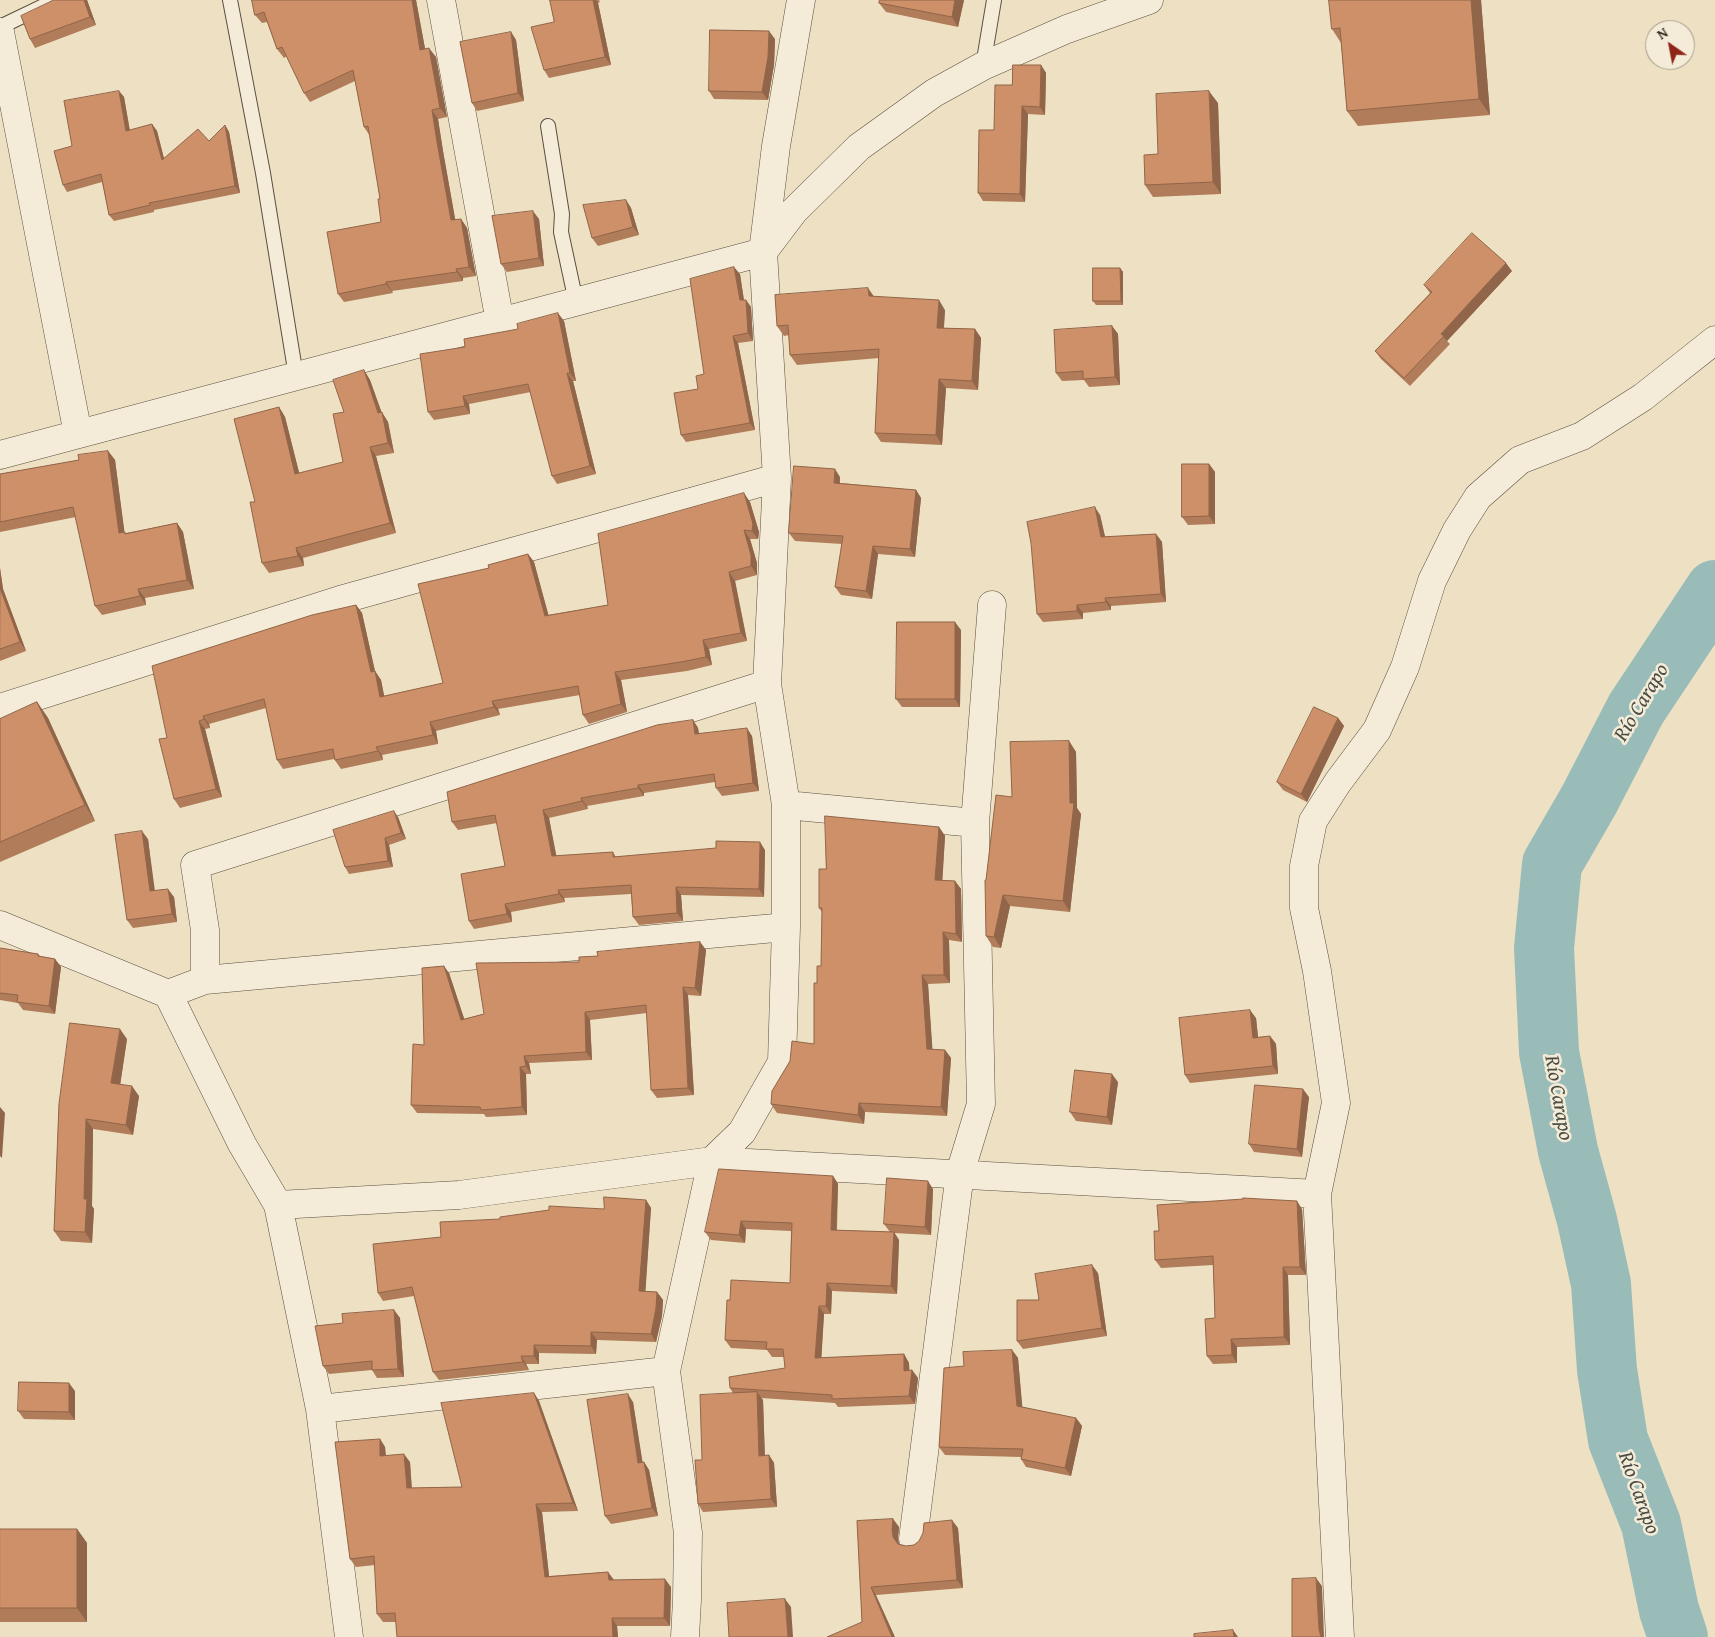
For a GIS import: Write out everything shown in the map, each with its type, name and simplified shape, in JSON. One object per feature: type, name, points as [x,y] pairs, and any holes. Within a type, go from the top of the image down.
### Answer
[{"type":"street","points":[[442,0],[500,322]]},
{"type":"street","points":[[684,1637],[687,1600],[688,1533],[666,1371],[712,1161],[742,1132],[782,1062],[786,927],[786,805],[767,684],[777,478],[763,252],[776,146],[801,0]]},
{"type":"street","points":[[0,455],[763,252],[794,211],[859,147],[934,93],[984,66],[1066,29],[1149,0]]},
{"type":"street","points":[[0,32],[78,434]]},
{"type":"street","points":[[1340,1637],[1317,1194],[1336,1104],[1317,971],[1304,908],[1304,866],[1312,821],[1338,782],[1377,730],[1405,667],[1432,581],[1457,530],[1478,497],[1520,460],[1582,436],[1643,397],[1715,340]]},
{"type":"street","points":[[0,708],[340,600],[777,478]]},
{"type":"street","points":[[913,1539],[960,1173],[981,1104],[975,823],[992,605]]},
{"type":"street","points":[[205,980],[205,930],[196,865],[767,684]]},
{"type":"street","points":[[786,805],[975,823]]},
{"type":"street","points":[[0,925],[168,994],[242,1144],[278,1205],[320,1409],[348,1637]]},
{"type":"street","points":[[168,994],[205,980],[786,927]]},
{"type":"street","points":[[278,1205],[459,1195],[712,1161],[960,1173],[1317,1194]]},
{"type":"street","points":[[320,1409],[666,1371]]},
{"type":"lane","points":[[0,27],[56,0]]},
{"type":"lane","points":[[230,0],[263,173],[296,376]]},
{"type":"lane","points":[[984,66],[994,0]]},
{"type":"lane","points":[[548,126],[562,214],[560,232],[576,302]]},
{"type":"building","points":[[54,0],[84,0],[90,17],[30,39],[21,16]]},
{"type":"building","points":[[252,0],[412,0],[420,50],[429,48],[440,108],[432,110],[451,220],[461,219],[469,267],[456,269],[457,272],[386,282],[386,284],[338,294],[327,232],[381,222],[378,199],[380,199],[368,126],[364,127],[353,70],[304,93],[282,47],[277,49],[264,12],[255,15]]},
{"type":"building","points":[[550,0],[593,0],[605,57],[544,70],[531,27],[554,22]]},
{"type":"building","points":[[880,0],[955,0],[952,17],[879,3]]},
{"type":"building","points":[[1329,0],[1471,0],[1479,99],[1347,111],[1340,28],[1332,29]]},
{"type":"building","points":[[710,30],[769,31],[768,57],[762,92],[709,91]]},
{"type":"building","points":[[511,32],[518,93],[472,103],[460,42]]},
{"type":"building","points":[[1013,65],[1041,65],[1040,107],[1022,106],[1020,194],[978,193],[979,130],[994,130],[995,85],[1012,85]]},
{"type":"building","points":[[119,91],[126,131],[152,124],[162,160],[198,129],[209,141],[225,125],[235,186],[149,203],[150,205],[109,215],[101,174],[63,185],[54,151],[72,146],[64,101]]},
{"type":"building","points":[[1209,91],[1213,182],[1145,185],[1144,155],[1158,154],[1156,94]]},
{"type":"building","points":[[626,200],[633,227],[592,238],[583,205]]},
{"type":"building","points":[[533,211],[539,258],[501,264],[492,216]]},
{"type":"building","points":[[1472,233],[1506,263],[1441,334],[1444,336],[1404,378],[1375,351],[1432,292],[1424,285]]},
{"type":"building","points":[[734,267],[740,300],[746,300],[748,333],[733,336],[750,423],[681,435],[674,393],[698,389],[696,376],[704,374],[690,279]]},
{"type":"building","points":[[1093,268],[1120,268],[1121,301],[1093,301]]},
{"type":"building","points":[[868,288],[869,296],[939,300],[937,328],[975,329],[972,381],[939,379],[936,435],[875,433],[879,349],[790,355],[788,325],[777,326],[775,295]]},
{"type":"building","points":[[558,313],[570,373],[567,373],[590,466],[552,476],[528,384],[463,396],[465,406],[428,412],[420,354],[465,347],[464,339],[518,329],[517,324]]},
{"type":"building","points":[[1112,326],[1115,377],[1083,379],[1083,371],[1056,373],[1054,330]]},
{"type":"building","points":[[364,370],[378,413],[382,412],[388,443],[370,447],[390,523],[296,548],[298,556],[262,563],[250,502],[255,502],[234,419],[279,407],[295,474],[343,462],[333,414],[344,412],[333,380]]},
{"type":"building","points":[[108,451],[119,533],[125,532],[125,534],[177,523],[187,580],[138,589],[140,596],[95,606],[73,507],[0,522],[0,474],[79,460],[78,455]]},
{"type":"building","points":[[1182,464],[1209,464],[1209,516],[1182,517]]},
{"type":"building","points":[[794,466],[835,469],[834,483],[916,490],[910,549],[873,546],[866,591],[835,587],[843,536],[789,533]]},
{"type":"building","points":[[744,493],[753,524],[752,531],[744,530],[751,555],[751,566],[729,572],[741,633],[703,640],[706,657],[615,672],[621,704],[583,715],[578,686],[492,701],[494,707],[430,722],[433,735],[376,747],[378,751],[335,760],[333,749],[277,760],[264,699],[203,716],[204,719],[199,721],[216,789],[174,799],[159,739],[167,738],[152,666],[312,615],[356,605],[371,672],[375,671],[380,697],[443,683],[418,584],[489,568],[488,565],[528,554],[545,616],[608,605],[598,534]]},
{"type":"building","points":[[1095,507],[1101,537],[1156,534],[1161,594],[1105,598],[1106,602],[1077,605],[1077,611],[1037,614],[1031,543],[1027,522]]},
{"type":"building","points":[[0,588],[20,642],[0,649]]},
{"type":"building","points":[[897,622],[955,622],[955,699],[896,699]]},
{"type":"building","points":[[37,702],[85,805],[0,842],[0,719]]},
{"type":"building","points":[[1314,707],[1338,718],[1301,794],[1277,782]]},
{"type":"building","points":[[693,720],[695,734],[747,728],[753,783],[716,788],[714,774],[638,785],[638,788],[581,798],[582,801],[543,810],[552,856],[613,852],[613,857],[716,848],[716,841],[760,842],[759,889],[676,887],[677,913],[633,917],[631,885],[558,890],[559,894],[505,904],[507,914],[469,921],[461,874],[505,866],[495,815],[452,822],[447,792],[657,725]]},
{"type":"building","points":[[1069,741],[1070,803],[1074,803],[1063,901],[1003,895],[994,937],[986,936],[985,880],[996,795],[1012,797],[1010,742]]},
{"type":"building","points":[[394,811],[401,833],[385,838],[388,861],[345,867],[333,830]]},
{"type":"building","points":[[825,816],[939,827],[935,880],[955,881],[956,934],[943,932],[944,975],[922,975],[927,1049],[945,1050],[941,1107],[859,1103],[858,1115],[771,1104],[772,1091],[790,1061],[792,1041],[814,1044],[814,983],[817,983],[817,966],[821,966],[822,908],[819,908],[819,869],[826,869]]},
{"type":"building","points":[[142,831],[150,891],[168,889],[172,914],[127,920],[115,835]]},
{"type":"building","points":[[700,942],[695,988],[683,987],[688,1088],[651,1090],[646,1005],[585,1012],[586,1052],[524,1056],[526,1066],[520,1067],[522,1107],[481,1110],[480,1107],[411,1105],[413,1044],[424,1045],[422,968],[444,966],[461,1020],[484,1014],[476,963],[579,962],[579,957],[598,956],[597,952]]},
{"type":"building","points":[[0,948],[38,954],[38,956],[55,959],[49,1006],[17,1002],[18,995],[0,993]]},
{"type":"building","points":[[1250,1010],[1253,1038],[1270,1036],[1273,1066],[1185,1075],[1179,1018]]},
{"type":"building","points":[[70,1023],[120,1029],[111,1083],[132,1086],[126,1125],[86,1119],[84,1199],[87,1199],[85,1232],[54,1231],[59,1104]]},
{"type":"building","points":[[1075,1070],[1112,1074],[1107,1117],[1070,1112]]},
{"type":"building","points":[[1255,1085],[1303,1089],[1297,1149],[1249,1144]]},
{"type":"building","points":[[719,1169],[833,1176],[831,1230],[894,1232],[891,1286],[827,1283],[826,1306],[819,1306],[815,1358],[904,1354],[904,1371],[912,1370],[909,1396],[832,1399],[832,1395],[730,1388],[729,1377],[785,1368],[783,1349],[766,1349],[767,1342],[725,1340],[727,1300],[730,1300],[731,1280],[790,1283],[792,1223],[741,1221],[739,1235],[705,1232]]},
{"type":"building","points":[[887,1178],[928,1181],[925,1227],[884,1224]]},
{"type":"building","points":[[604,1197],[646,1200],[639,1291],[657,1292],[651,1334],[591,1332],[591,1346],[534,1345],[534,1356],[521,1356],[523,1362],[433,1372],[412,1287],[378,1293],[373,1244],[441,1237],[440,1222],[500,1219],[500,1217],[549,1210],[549,1206],[604,1209]]},
{"type":"building","points":[[1243,1198],[1297,1201],[1300,1267],[1283,1267],[1284,1337],[1231,1339],[1232,1355],[1207,1356],[1205,1319],[1215,1318],[1213,1256],[1155,1260],[1154,1231],[1159,1231],[1157,1205]]},
{"type":"building","points":[[1092,1265],[1102,1328],[1017,1341],[1017,1300],[1039,1300],[1035,1274]]},
{"type":"building","points":[[394,1310],[398,1369],[372,1370],[372,1361],[323,1366],[315,1326],[343,1323],[342,1314]]},
{"type":"building","points":[[1012,1350],[1017,1406],[1076,1418],[1065,1468],[1021,1459],[1023,1449],[939,1447],[944,1368],[964,1366],[963,1352]]},
{"type":"building","points":[[19,1382],[69,1383],[69,1412],[18,1411]]},
{"type":"building","points":[[757,1392],[759,1456],[769,1455],[771,1499],[698,1504],[695,1460],[702,1460],[700,1395]]},
{"type":"building","points":[[534,1393],[573,1503],[536,1504],[545,1577],[608,1572],[609,1580],[665,1579],[664,1618],[612,1618],[613,1637],[397,1637],[395,1613],[377,1614],[374,1556],[350,1559],[335,1442],[380,1439],[380,1456],[404,1454],[407,1488],[462,1487],[441,1403]]},
{"type":"building","points":[[628,1394],[638,1463],[644,1462],[652,1508],[605,1516],[587,1400]]},
{"type":"building","points":[[893,1519],[893,1537],[898,1544],[906,1546],[914,1545],[919,1541],[923,1533],[924,1523],[952,1520],[957,1580],[871,1587],[892,1637],[827,1637],[862,1622],[857,1521]]},
{"type":"building","points":[[0,1529],[77,1529],[77,1608],[0,1608]]},
{"type":"building","points":[[1316,1578],[1321,1637],[1292,1637],[1292,1579]]},
{"type":"building","points":[[785,1599],[788,1637],[729,1637],[727,1603]]},
{"type":"building","points":[[1233,1630],[1234,1637],[1194,1637],[1194,1634]]},
{"type":"waterway","name":"Río Carapo","points":[[1678,1637],[1669,1610],[1651,1524],[1618,1440],[1607,1370],[1601,1284],[1587,1220],[1568,1151],[1549,1052],[1544,948],[1552,864],[1589,800],[1636,709],[1715,590]]}]
